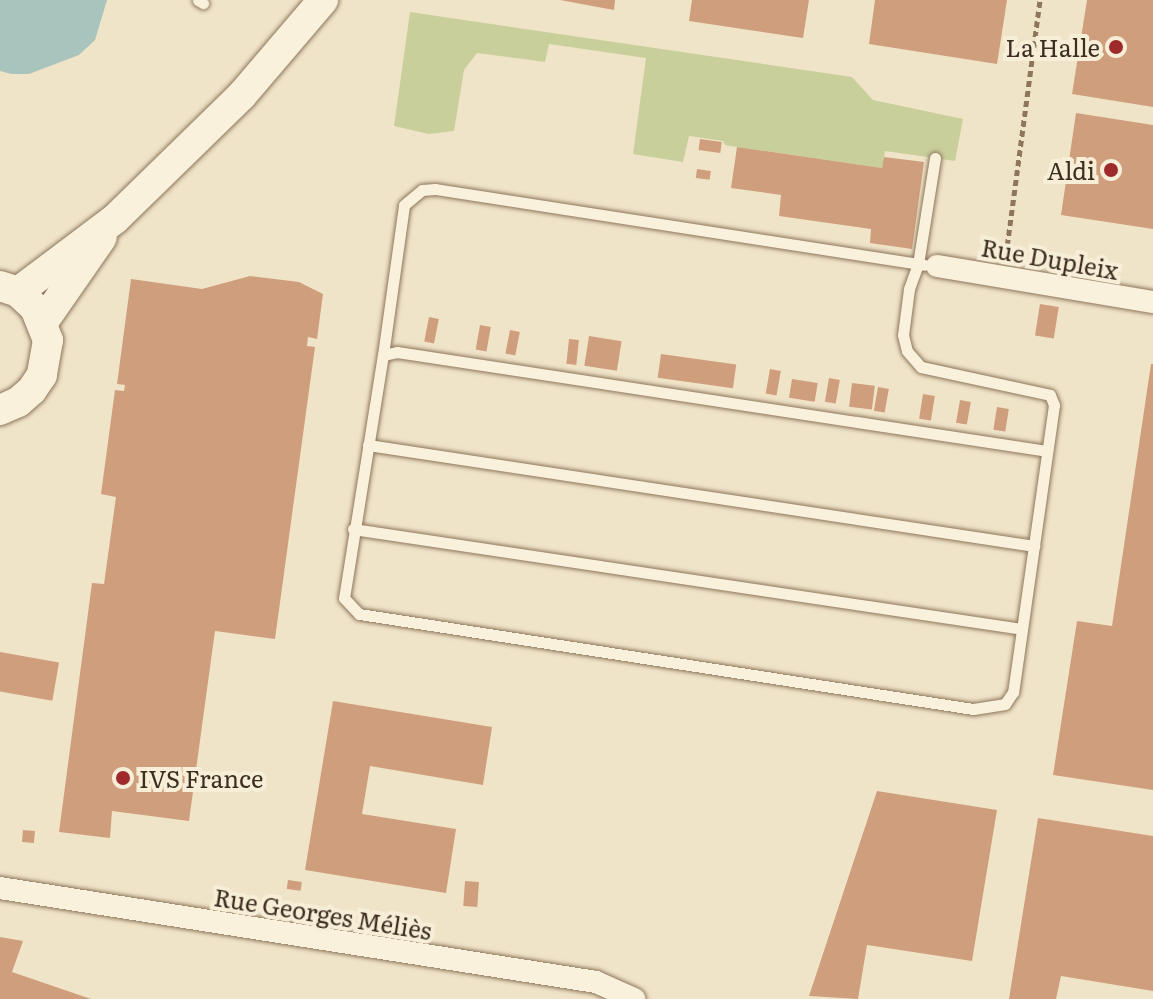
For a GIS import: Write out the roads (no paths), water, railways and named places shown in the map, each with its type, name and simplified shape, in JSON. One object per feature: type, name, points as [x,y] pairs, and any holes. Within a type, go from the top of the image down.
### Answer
[{"type":"street","points":[[43,322],[115,219],[242,95],[320,3]]},
{"type":"street","points":[[0,410],[18,402],[42,375],[48,340],[43,322],[9,289],[115,219]]},
{"type":"street","name":"Rue Dupleix","points":[[928,265],[1153,302]]},
{"type":"street","name":"Rue Georges Méliès","points":[[0,888],[596,982],[634,999]]},
{"type":"lane","points":[[928,265],[435,189],[422,190],[404,205],[344,598],[359,614],[973,709],[1005,704],[1013,692],[1054,405],[1050,395],[921,367],[907,351],[903,335],[909,289],[928,265],[935,158]]},
{"type":"lane","points":[[383,355],[397,352],[1047,451]]},
{"type":"lane","points":[[368,445],[1034,546]]},
{"type":"lane","points":[[353,529],[1022,629]]},
{"type":"water","points":[[0,0],[107,0],[95,40],[79,55],[29,74],[11,74],[0,71]]},
{"type":"place","name":"La Halle","points":[[1116,47]]},
{"type":"place","name":"Aldi","points":[[1111,170]]},
{"type":"place","name":"IVS France","points":[[123,778]]}]
